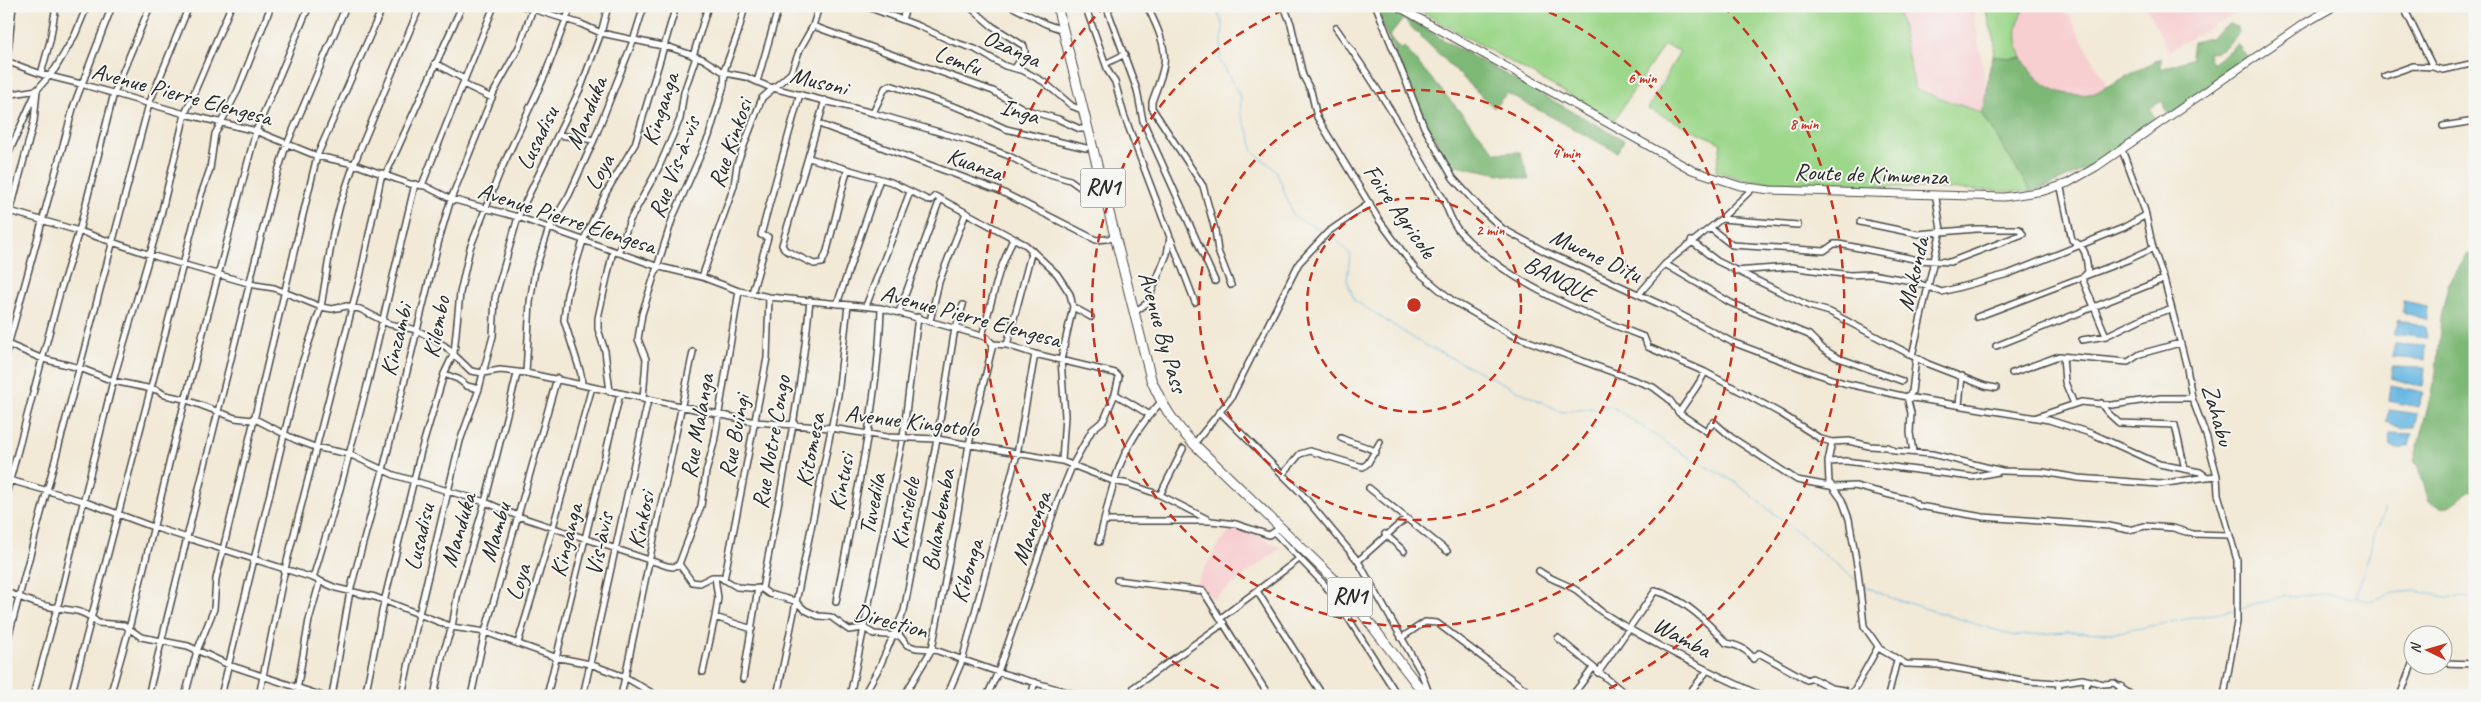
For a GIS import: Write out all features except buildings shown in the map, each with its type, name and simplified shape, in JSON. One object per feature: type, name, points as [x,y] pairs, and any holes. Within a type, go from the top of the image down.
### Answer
[{"type":"highway","name":"Avenue By Pass","points":[[1057,6],[1152,379],[1161,402],[1171,419],[1278,530],[1349,594],[1426,696]]},
{"type":"street","points":[[13,6],[6,61],[7,94],[37,90]]},
{"type":"street","points":[[40,74],[50,41],[56,6]]},
{"type":"street","points":[[6,159],[37,90],[53,72],[75,35],[87,6]]},
{"type":"street","points":[[6,353],[81,84],[112,6]]},
{"type":"street","points":[[6,495],[60,292],[79,231],[114,93],[150,6]]},
{"type":"street","points":[[6,646],[149,104],[189,6]]},
{"type":"street","points":[[33,696],[113,381],[150,253],[185,114],[231,6]]},
{"type":"street","points":[[71,696],[210,170],[216,134],[238,90],[271,6]]},
{"type":"street","points":[[110,696],[129,629],[153,528],[256,131],[308,6]]},
{"type":"street","points":[[148,696],[274,184],[289,142],[346,6]]},
{"type":"street","points":[[185,696],[197,651],[214,610],[216,578],[317,156],[383,6]]},
{"type":"street","points":[[221,696],[256,560],[300,370],[321,307],[333,233],[354,164],[420,6]]},
{"type":"street","points":[[259,696],[286,568],[384,173],[462,6]]},
{"type":"street","points":[[422,185],[494,6]]},
{"type":"street","name":"Musoni","points":[[523,6],[533,7],[601,33],[633,42],[665,46],[711,63],[725,73],[735,74],[773,88],[874,112],[970,142],[1009,156],[1033,169],[1070,180],[1091,195],[1104,194]]},
{"type":"street","name":"Kilembo","points":[[366,696],[384,602],[415,481],[444,374],[454,354],[460,293],[468,257],[500,172],[546,75],[568,20],[571,6]]},
{"type":"street","name":"Lusadisu","points":[[402,696],[448,490],[460,441],[479,389],[493,336],[495,298],[518,217],[581,87],[601,33],[608,6]]},
{"type":"street","name":"Manduka","points":[[549,228],[569,195],[594,140],[633,42],[644,6]]},
{"type":"street","name":"Loya","points":[[582,384],[581,374],[564,320],[566,294],[584,241],[607,191],[635,144],[676,6]]},
{"type":"street","name":"Kinganga","points":[[610,392],[605,351],[598,329],[598,318],[616,252],[630,220],[662,161],[680,119],[684,92],[708,6]]},
{"type":"street","name":"Rue Vis-à-vis","points":[[646,399],[646,358],[639,344],[638,332],[656,266],[673,217],[709,136],[745,6]]},
{"type":"street","points":[[757,82],[779,6]]},
{"type":"street","name":"Rue Kinkosi","points":[[702,277],[734,186],[736,164],[762,98],[792,73],[800,49],[813,26],[819,6]]},
{"type":"street","name":"Ozanga","points":[[865,6],[902,19],[950,41],[975,49],[1005,66],[1015,68],[1044,82],[1072,106],[1082,110]]},
{"type":"street","points":[[902,19],[907,6]]},
{"type":"street","points":[[968,6],[992,26],[1024,46],[1026,52],[1015,68]]},
{"type":"street","points":[[1011,6],[1062,30]]},
{"type":"street","points":[[1110,6],[1108,11],[1137,90],[1143,121],[1215,281]]},
{"type":"street","points":[[1147,6],[1164,52],[1164,65],[1152,102],[1152,108],[1203,186],[1215,230],[1218,251],[1231,285]]},
{"type":"street","name":"Foire Agricole","points":[[1284,6],[1291,24],[1303,76],[1311,90],[1317,118],[1370,204],[1416,270],[1453,301],[1512,335],[1653,387],[1669,399],[1680,413],[1706,431],[1714,422],[1731,437],[1792,478],[1835,487]]},
{"type":"street","name":"Mwene Ditu","points":[[1376,6],[1424,127],[1454,180],[1501,228],[1522,240],[1639,294],[1732,342],[1835,380],[1907,397],[2036,417],[2093,434],[2159,464],[2200,472],[2208,477]]},
{"type":"street","name":"Route de Kimwenza","points":[[1397,6],[1692,170],[1722,181],[1753,188],[2008,197],[2033,194],[2068,183],[2122,150],[2302,25],[2335,6]]},
{"type":"street","points":[[2404,6],[2433,67]]},
{"type":"street","name":"Kinzambi","points":[[332,696],[350,591],[383,470],[430,272],[451,199],[492,98],[516,52],[533,7]]},
{"type":"street","points":[[1088,14],[1108,71],[1115,82],[1195,302]]},
{"type":"street","name":"Lemfu","points":[[813,26],[993,91],[1031,112],[1058,119],[1080,129],[1088,129]]},
{"type":"street","name":"BANQUE","points":[[1336,28],[1369,74],[1441,194],[1457,229],[1470,242],[1510,273],[1603,321],[1644,337],[1648,347],[1705,372],[1780,413],[1820,439],[1832,442]]},
{"type":"street","points":[[1107,64],[1125,54]]},
{"type":"street","name":"Avenue Pierre Elengesa","points":[[6,61],[40,74],[185,114],[256,131],[289,142],[317,156],[354,164],[422,185],[451,199],[486,210],[518,217],[656,266],[702,277],[739,291],[752,292],[769,297],[866,306],[899,312],[982,336],[994,344],[1007,345],[1035,354],[1112,371],[1118,374],[1118,380]]},
{"type":"street","points":[[435,62],[492,98]]},
{"type":"street","points":[[2385,76],[2413,66],[2433,67],[2443,70],[2475,63]]},
{"type":"street","name":"Inga","points":[[874,112],[885,88],[890,85],[965,110],[1006,129],[1086,148]]},
{"type":"street","points":[[6,228],[8,211],[34,121],[37,90]]},
{"type":"street","points":[[752,292],[768,237],[761,235],[800,94]]},
{"type":"street","points":[[824,100],[819,124],[782,245],[785,250],[814,264],[822,263],[827,251],[847,171]]},
{"type":"street","points":[[2443,126],[2475,121]]},
{"type":"street","name":"Kuanza","points":[[819,124],[1000,191],[1096,240],[1116,238]]},
{"type":"street","points":[[559,135],[594,140]]},
{"type":"street","name":"Zahabu","points":[[2122,150],[2146,215],[2153,248],[2164,279],[2187,368],[2192,398],[2207,438],[2217,476],[2218,494],[2237,560],[2238,610],[2231,665],[2224,696]]},
{"type":"street","points":[[809,158],[847,171],[880,179],[930,201],[935,196],[1016,239],[1032,250],[1057,274],[1070,294],[1073,307],[1061,360],[1065,416],[1062,460]]},
{"type":"street","points":[[837,304],[880,179]]},
{"type":"street","points":[[314,578],[384,321],[415,184]]},
{"type":"street","points":[[1639,294],[1664,264],[1691,240],[1721,219],[1749,194],[1753,188]]},
{"type":"street","points":[[2061,188],[2072,240],[2081,244],[2086,250],[2088,272],[2082,278]]},
{"type":"street","points":[[866,306],[910,192]]},
{"type":"street","name":"Makonda","points":[[1913,452],[1910,433],[1911,414],[1907,397],[1912,392],[1914,357],[1941,230],[1936,198]]},
{"type":"street","points":[[899,312],[940,199]]},
{"type":"street","points":[[1194,444],[1235,392],[1299,263],[1328,232],[1370,204]]},
{"type":"street","points":[[8,211],[79,231],[150,253],[157,257],[274,288],[284,294],[321,307],[352,307],[384,321],[417,330],[454,354],[471,370],[483,373]]},
{"type":"street","points":[[930,321],[939,282],[966,213]]},
{"type":"street","points":[[1735,271],[1792,268],[1850,275],[1871,274],[1912,281],[1929,289],[1942,292],[1982,282],[2123,228],[2146,215]]},
{"type":"street","points":[[1721,219],[1798,226]]},
{"type":"street","points":[[1710,228],[1732,245],[1824,251],[1834,244],[1839,244],[1933,261],[1950,262],[2023,234],[2019,229],[1997,228],[1941,230],[1918,234],[1860,222]]},
{"type":"street","points":[[526,373],[532,285],[549,228]]},
{"type":"street","points":[[1135,312],[1146,305],[1167,254],[1170,237]]},
{"type":"street","points":[[982,336],[999,273],[1012,241],[1016,239]]},
{"type":"street","points":[[1691,240],[1717,261],[1735,271],[1788,294],[1810,307],[1830,312],[1882,338],[1914,357],[1986,386],[1996,388]]},
{"type":"street","points":[[1977,317],[2082,278],[2153,248]]},
{"type":"street","points":[[1007,345],[1032,250]]},
{"type":"street","points":[[1664,264],[1724,300],[1809,335],[1829,353],[1902,380]]},
{"type":"street","points":[[2082,278],[2106,336]]},
{"type":"street","points":[[1996,346],[2164,279]]},
{"type":"street","name":"Rue Malanga","points":[[679,564],[700,506],[719,414],[739,291]]},
{"type":"street","name":"Rue Buingi","points":[[724,580],[767,358],[769,297]]},
{"type":"street","name":"Rue Notre Congo","points":[[743,679],[794,426],[805,355],[810,300]]},
{"type":"street","name":"Kitomesa","points":[[778,691],[789,646],[795,601],[843,366],[848,305]]},
{"type":"street","name":"Kinsielele","points":[[863,696],[879,668],[904,612],[937,439],[955,328],[963,305]]},
{"type":"street","points":[[1073,307],[1091,317]]},
{"type":"street","name":"Kintusi","points":[[836,602],[868,435],[879,351],[881,308]]},
{"type":"street","points":[[2082,340],[2106,336],[2145,317],[2172,310]]},
{"type":"street","name":"Tuvedila","points":[[850,696],[903,438],[918,317]]},
{"type":"street","points":[[7,344],[43,359],[80,368],[113,381],[187,400],[218,413],[253,419],[315,448],[349,454],[383,470],[485,502],[518,516],[584,536],[650,560],[673,567],[679,564]]},
{"type":"street","name":"Bulambemba","points":[[904,696],[932,649],[969,444],[994,344]]},
{"type":"street","points":[[2012,373],[2036,363],[2063,357],[2128,362],[2140,354],[2180,344]]},
{"type":"street","name":"Kinkosi","points":[[621,696],[693,352]]},
{"type":"street","name":"Kibonga","points":[[947,696],[962,661],[1017,454],[1035,354]]},
{"type":"street","points":[[2063,357],[2065,382],[2074,404]]},
{"type":"street","name":"Avenue Kingotolo","points":[[483,373],[500,370],[517,374],[526,373],[557,378],[610,392],[755,422],[831,428],[868,435],[937,439],[1017,454],[1062,460],[1113,481],[1129,484],[1160,495],[1211,521],[1236,524],[1266,535],[1278,530]]},
{"type":"street","points":[[1680,413],[1691,394],[1696,391],[1705,372]]},
{"type":"street","points":[[444,374],[458,379],[466,386],[479,389]]},
{"type":"street","name":"Manduka","points":[[434,696],[443,653],[452,627],[458,592],[485,502],[517,374]]},
{"type":"street","points":[[1959,405],[1962,376]]},
{"type":"street","name":"Mambu","points":[[471,696],[485,632],[557,378]]},
{"type":"street","name":"Manenga","points":[[987,696],[998,672],[1058,500],[1073,464],[1092,430],[1104,420],[1115,394],[1118,380]]},
{"type":"street","name":"Loya","points":[[518,643],[592,387]]},
{"type":"street","name":"Kinganga","points":[[547,696],[584,536],[620,394]]},
{"type":"street","points":[[1115,394],[1150,414]]},
{"type":"street","points":[[2036,417],[2081,402],[2119,405],[2161,398],[2192,398]]},
{"type":"street","name":"Vis-àvis","points":[[583,696],[616,548],[646,399]]},
{"type":"street","points":[[1100,542],[1113,481],[1130,442],[1161,402]]},
{"type":"street","points":[[2101,403],[2107,414],[2115,418],[2119,423],[2175,425],[2185,469]]},
{"type":"street","points":[[1220,413],[1283,474],[1358,561],[1429,688],[1430,696]]},
{"type":"street","points":[[1341,438],[1357,445],[1367,446],[1376,452]]},
{"type":"street","points":[[2133,696],[2114,683],[2104,684],[2087,680],[2059,683],[2007,679],[1959,668],[1906,664],[1878,647],[1864,626],[1858,571],[1849,519],[1835,487],[1829,482],[1828,462],[1832,442],[1849,441],[1869,446],[1887,447],[1895,451],[1932,454],[2006,471],[2043,472],[2078,478],[2160,484],[2217,476]]},
{"type":"street","points":[[1283,474],[1300,454],[1310,451],[1364,468],[1376,452],[1380,442]]},
{"type":"street","points":[[1160,495],[1184,449]]},
{"type":"street","points":[[1828,462],[1845,461],[1972,477],[2006,471]]},
{"type":"street","points":[[9,480],[83,501],[153,528],[224,551],[286,568],[350,591],[364,593],[452,627],[485,632],[555,657],[590,664],[625,677],[657,696]]},
{"type":"street","points":[[1835,487],[1855,486],[1896,496],[1919,506],[1983,517],[2109,526],[2129,530],[2145,526],[2173,528],[2192,534],[2230,535]]},
{"type":"street","points":[[1369,488],[1447,551]]},
{"type":"street","points":[[1358,561],[1385,534],[1406,518]]},
{"type":"street","points":[[1104,521],[1211,521]]},
{"type":"street","points":[[1278,530],[1299,559],[1324,584],[1338,602],[1398,696]]},
{"type":"street","points":[[1385,534],[1404,551]]},
{"type":"street","points":[[1134,687],[1223,621],[1257,591],[1299,559]]},
{"type":"street","name":"Direction","points":[[679,564],[692,582],[700,583],[715,577],[737,587],[760,589],[769,594],[795,601],[805,610],[818,616],[831,617],[849,630],[864,628],[874,634],[894,635],[904,638],[907,645],[916,648],[932,649],[962,661],[1035,682],[1065,694],[1081,696]]},
{"type":"street","name":"Wamba","points":[[1539,571],[1552,580],[1577,590],[1589,602],[1630,630],[1707,671],[1762,696]]},
{"type":"street","points":[[703,672],[718,598],[715,577]]},
{"type":"street","points":[[1117,580],[1202,591],[1223,621],[1267,695]]},
{"type":"street","points":[[296,696],[309,620],[320,581]]},
{"type":"street","points":[[1257,591],[1323,696]]},
{"type":"street","points":[[1598,673],[1630,630],[1655,591],[1680,600],[1713,628],[1726,643],[1734,644],[1750,652],[1753,659],[1759,654],[1768,657],[1807,680],[1812,678],[1831,688],[1844,690],[1850,696],[1878,647]]},
{"type":"street","points":[[6,592],[50,607],[72,608],[91,616],[98,623],[124,625],[141,637],[188,646],[228,666],[323,696]]},
{"type":"street","points":[[715,617],[752,629]]},
{"type":"street","points":[[1401,638],[1425,622],[1437,623],[1534,696]]},
{"type":"street","points":[[1558,638],[1628,696]]},
{"type":"street","points":[[1888,696],[1897,660]]},
{"type":"street","points":[[2454,663],[2475,664]]},
{"type":"street","points":[[1572,696],[1593,668]]},
{"type":"street","points":[[1687,696],[1707,671]]},
{"type":"street","points":[[2400,696],[2408,674]]},
{"type":"street","points":[[2086,696],[2087,680]]},
{"type":"street","points":[[1031,696],[1035,682]]},
{"type":"street","points":[[2058,696],[2059,683]]},
{"type":"street","points":[[2116,696],[2121,686]]},
{"type":"shaded area","points":[[1897,6],[1973,6],[1987,93],[1982,113],[1915,89]]},
{"type":"shaded area","points":[[2025,6],[2056,6],[2070,17],[2107,86],[2095,93],[2077,95],[2055,92],[2039,81],[2022,58],[2017,45],[2018,19]]},
{"type":"shaded area","points":[[2146,6],[2249,6],[2168,51]]},
{"type":"shaded area","points":[[1236,524],[1281,548],[1213,599],[1196,583],[1219,544]]},
{"type":"green space","points":[[1380,6],[1387,6],[1452,45],[1624,140],[1617,152],[1507,93],[1494,108],[1403,19],[1389,37],[1401,50],[1404,47],[1496,153],[1520,152],[1529,180],[1451,164],[1426,123],[1381,22]]},
{"type":"green space","points":[[1411,6],[1897,6],[1915,89],[1982,113],[2031,192],[1778,183],[1742,179],[1716,171],[1721,143],[1648,109],[1680,51],[1664,45],[1614,120]]},
{"type":"green space","points":[[1984,6],[2025,6],[2019,19],[2017,32],[2022,58],[1993,57],[1995,41]]},
{"type":"green space","points":[[2230,24],[2237,27],[2239,32],[2226,46],[2213,52],[2208,52],[2209,58],[2213,64],[2237,44],[2250,60],[2169,117],[2162,101],[2150,108],[2157,125],[2096,163],[2048,186],[2031,192],[1982,113],[1993,57],[2022,58],[2036,76],[2052,89],[2083,95],[2095,93],[2161,58],[2161,69],[2193,58],[2191,56],[2193,42],[2210,38]]},
{"type":"green space","points":[[2475,253],[2475,493],[2471,490],[2452,505],[2442,506],[2429,502],[2419,467],[2414,462],[2436,373],[2441,318],[2448,285],[2467,255]]},
{"type":"water","points":[[2403,301],[2427,306],[2428,320],[2402,312]]},
{"type":"water","points":[[2399,319],[2425,327],[2427,338],[2394,334]]},
{"type":"water","points":[[2395,344],[2426,346],[2425,360],[2392,357]]},
{"type":"water","points":[[2392,367],[2425,368],[2423,387],[2391,378]]},
{"type":"water","points":[[2391,385],[2423,392],[2418,407],[2389,401]]},
{"type":"water","points":[[2389,410],[2417,414],[2414,428],[2401,428],[2386,422]]},
{"type":"water","points":[[2389,433],[2412,434],[2409,446],[2399,449],[2390,447]]},
{"type":"waterway","points":[[1214,6],[1223,24],[1220,60],[1241,98],[1240,113],[1250,135],[1253,152],[1276,170],[1294,217],[1325,231]]},
{"type":"waterway","points":[[1331,234],[1350,254],[1347,280],[1354,300],[1421,343],[1562,412],[1611,406],[1685,455],[1735,482],[1857,581]]},
{"type":"waterway","points":[[2356,598],[2376,530],[2385,509]]},
{"type":"waterway","points":[[1862,584],[1885,596],[2015,636],[2066,632],[2114,633],[2234,610]]},
{"type":"waterway","points":[[2238,610],[2279,597],[2327,594],[2370,601],[2394,593],[2415,591],[2446,597],[2475,598]]}]
